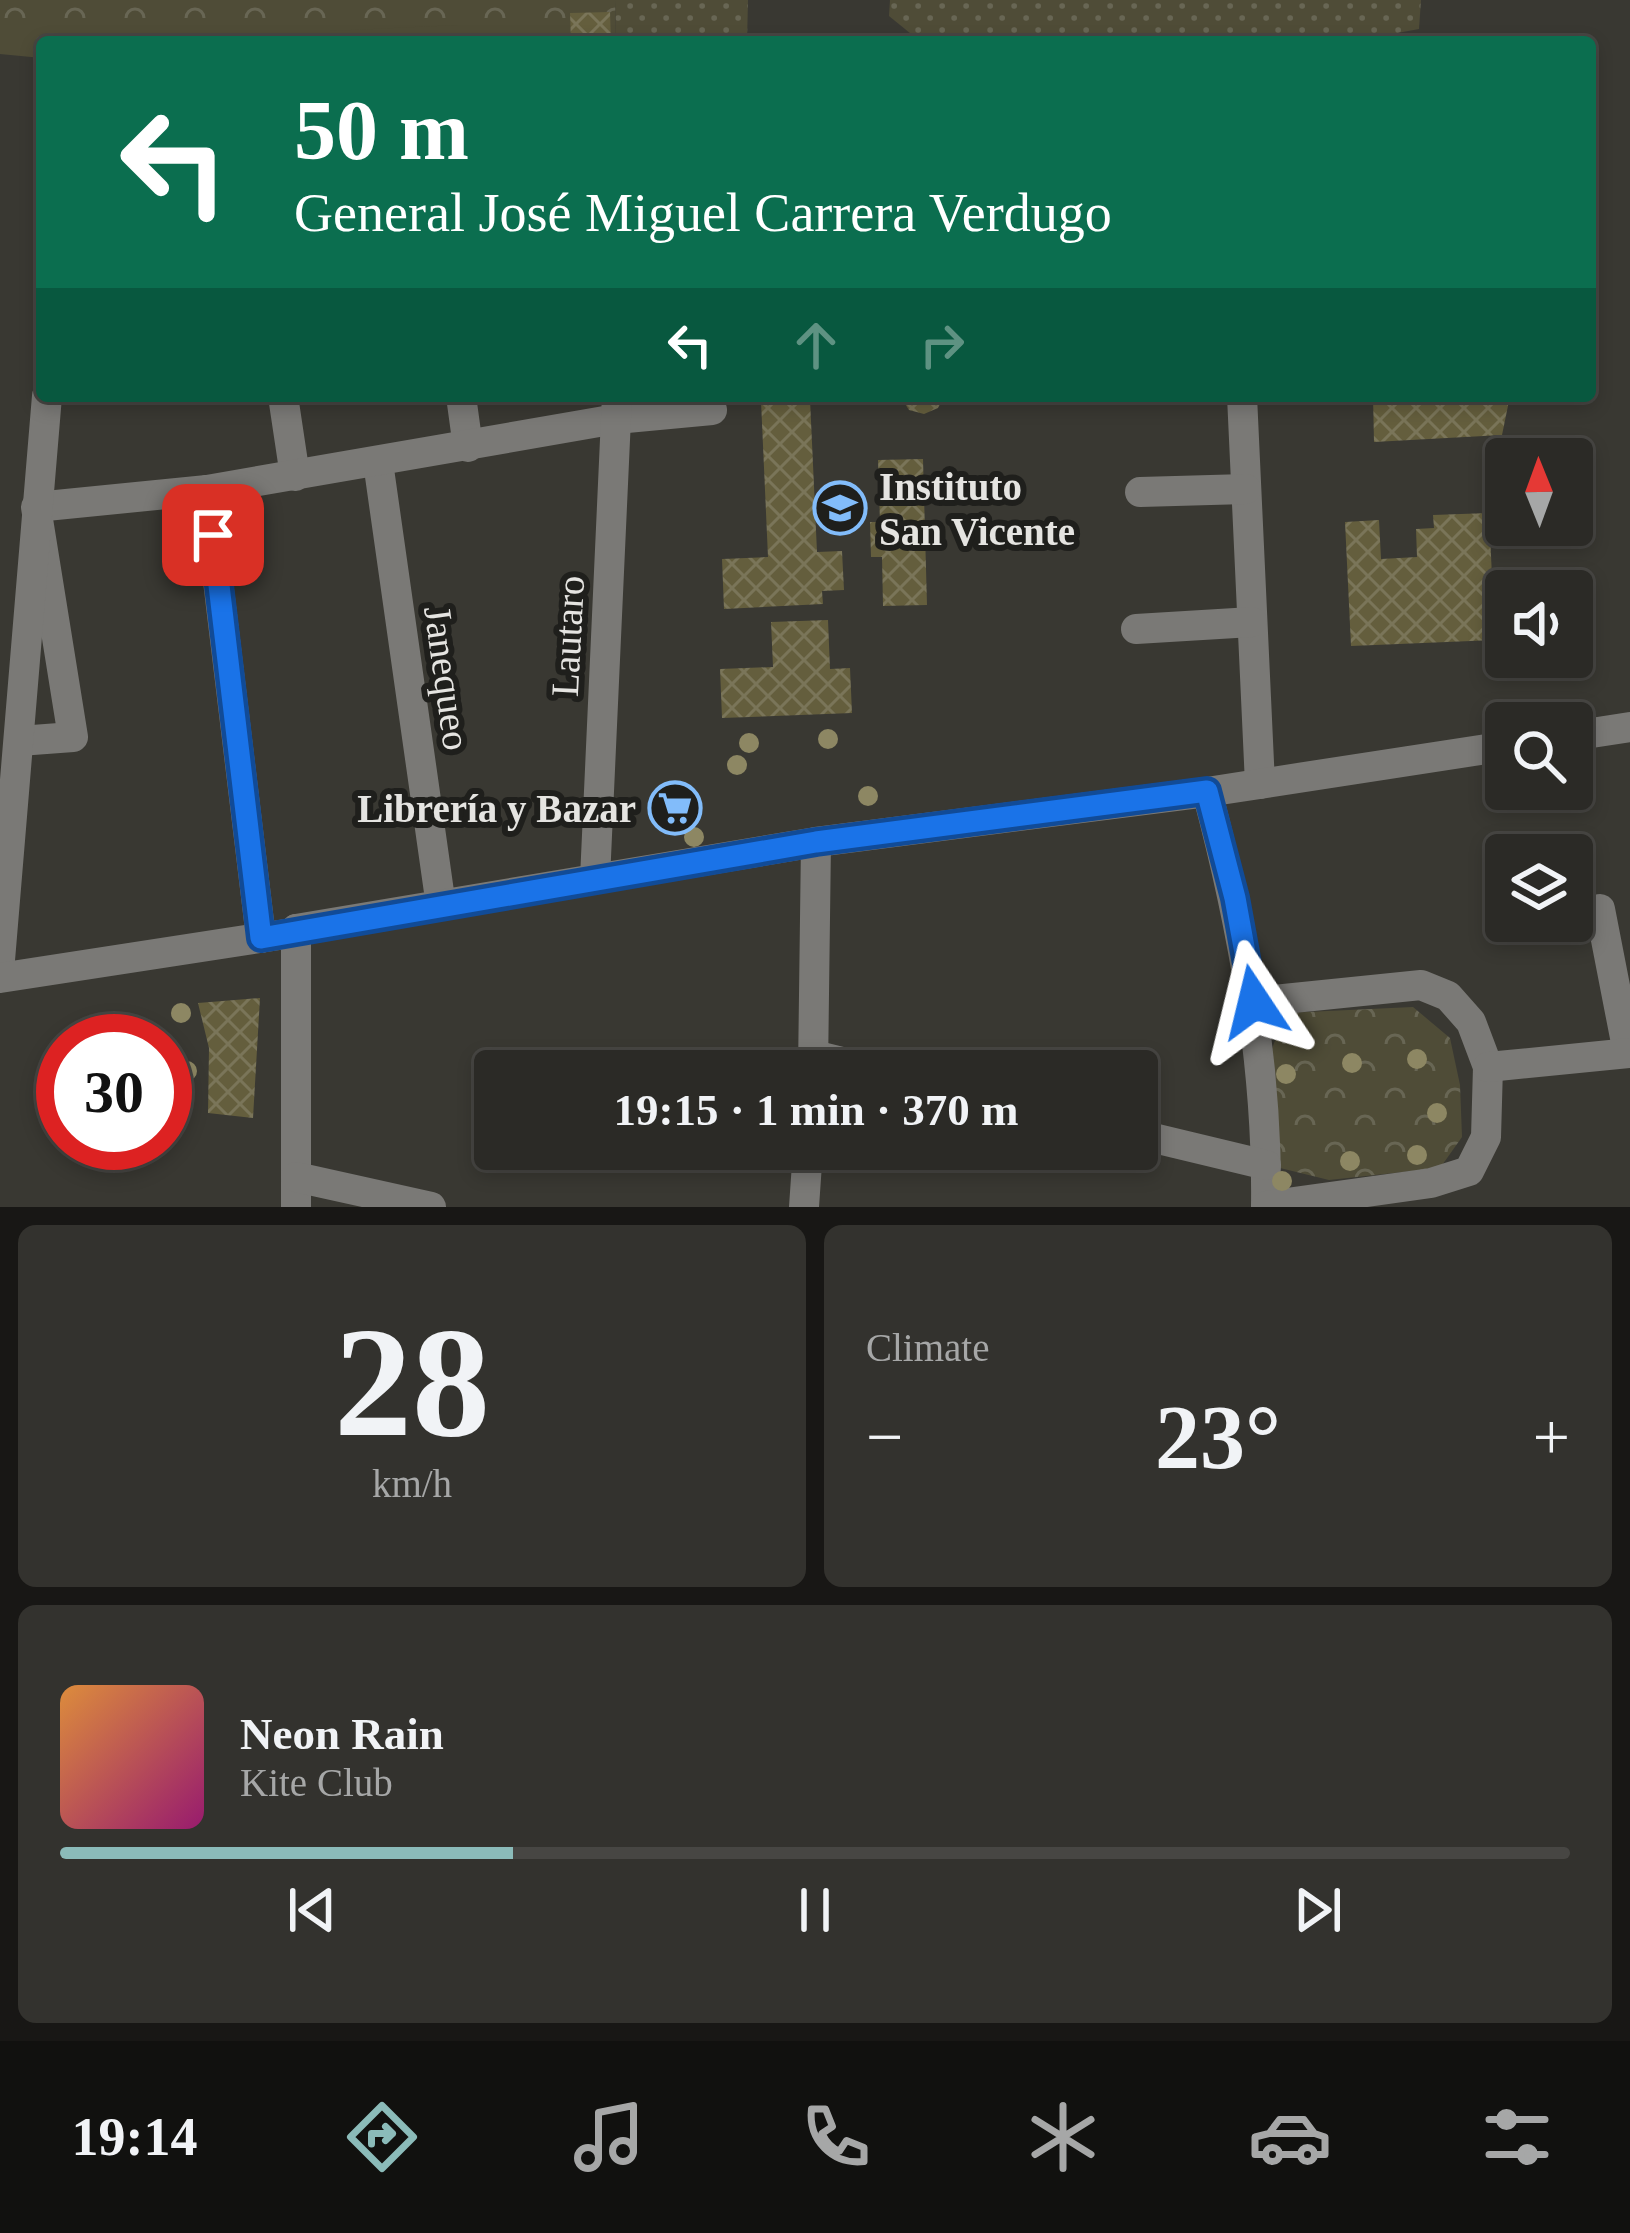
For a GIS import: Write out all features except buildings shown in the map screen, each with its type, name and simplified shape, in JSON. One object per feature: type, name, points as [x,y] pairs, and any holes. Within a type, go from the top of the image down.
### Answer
[{"type":"street","points":[[0,960],[46,402]]},
{"type":"street","points":[[284,402],[296,476]]},
{"type":"street","points":[[462,402],[468,447]]},
{"type":"street","points":[[1242,402],[1260,784]]},
{"type":"street","points":[[36,507],[208,490],[468,447],[617,408],[712,410]]},
{"type":"street","name":"Lautaro","points":[[595,879],[617,408]]},
{"type":"street","name":"Janequeo","points":[[378,462],[441,906]]},
{"type":"street","points":[[1140,492],[1246,489]]},
{"type":"street","points":[[208,490],[261,938]]},
{"type":"street","points":[[19,741],[74,736],[36,507]]},
{"type":"street","points":[[1136,629],[1252,622]]},
{"type":"street","points":[[1593,733],[1630,727]]},
{"type":"street","points":[[0,978],[292,933],[816,842],[1485,749]]},
{"type":"street","points":[[1207,791],[1235,898],[1254,1002],[1266,1206],[1431,1183],[1468,1171],[1486,1137],[1488,1067],[1471,1022],[1448,996],[1420,985],[1254,1002]]},
{"type":"street","points":[[814,1050],[816,842]]},
{"type":"street","points":[[1488,1067],[1629,1053],[1600,909]]},
{"type":"street","points":[[296,929],[296,1192],[430,1207]]},
{"type":"street","points":[[1158,1139],[1266,1165]]},
{"type":"street","points":[[804,1207],[807,1170]]},
{"type":"green space","points":[[0,0],[615,0],[616,36],[36,36],[36,57],[0,54]]},
{"type":"green space","points":[[615,0],[748,0],[747,36],[616,36]]},
{"type":"green space","points":[[890,0],[1421,0],[1419,29],[1381,36],[914,36],[889,16]]},
{"type":"green space","points":[[458,25],[458,36],[330,36],[330,31]]},
{"type":"green space","points":[[1413,1007],[1450,1038],[1460,1085],[1462,1137],[1440,1168],[1329,1180],[1276,1167],[1269,1057],[1285,1013]]},
{"type":"place","name":"Instituto San Vicente","points":[[840,508]]},
{"type":"place","name":"Librería y Bazar","points":[[675,808]]},
{"type":"route","points":[[213,535],[261,938],[816,842],[1207,791],[1235,898],[1254,1002]]}]
